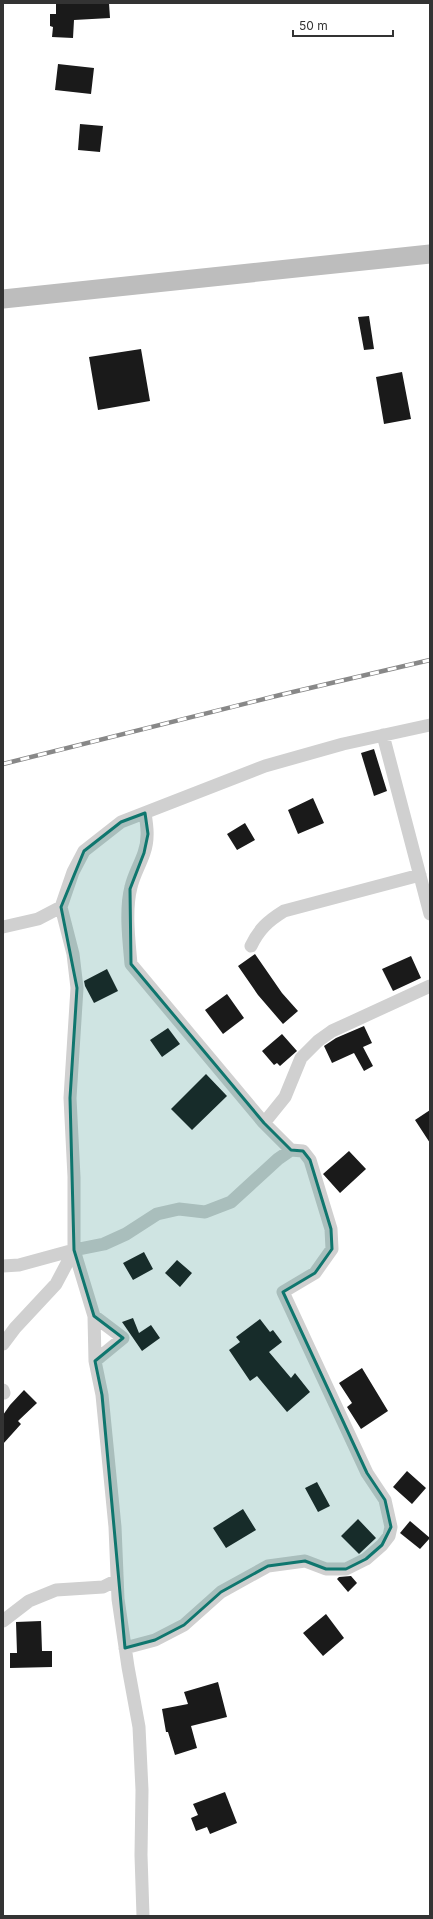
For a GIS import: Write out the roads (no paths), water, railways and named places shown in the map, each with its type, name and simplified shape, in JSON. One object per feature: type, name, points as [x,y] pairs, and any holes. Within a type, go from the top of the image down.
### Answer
[{"type":"main road","points":[[3,299],[430,254]]},
{"type":"street","points":[[143,1916],[141,1855],[142,1790],[139,1727],[125,1648],[117,1580],[115,1527],[102,1395],[95,1361],[94,1316],[74,1250],[70,1098],[77,988],[73,954],[61,907],[73,872],[84,851],[121,822],[265,766],[343,744],[430,725]]},
{"type":"street","points":[[383,735],[430,914]]},
{"type":"street","points":[[145,813],[148,834],[147,840],[144,853],[135,870],[130,889],[129,941],[131,964],[264,1123],[291,1150]]},
{"type":"street","points":[[251,946],[258,932],[268,921],[284,911],[420,875]]},
{"type":"street","points":[[3,927],[38,919],[61,907]]},
{"type":"street","points":[[264,1123],[285,1097],[301,1058],[318,1041],[332,1031],[430,986]]},
{"type":"street","points":[[3,1266],[19,1265],[111,1241],[126,1234],[157,1214],[179,1209],[205,1212],[231,1202],[278,1159],[291,1150],[303,1151],[310,1160],[331,1229],[332,1249],[314,1273],[283,1292],[367,1472],[385,1500],[391,1527],[389,1536],[382,1545],[366,1559],[346,1569],[326,1569],[305,1561],[268,1566],[221,1592],[184,1625],[155,1640],[125,1648]]},
{"type":"street","points":[[3,1344],[15,1328],[56,1284],[74,1250]]},
{"type":"street","points":[[94,1316],[123,1338],[95,1361]]},
{"type":"street","points":[[3,1621],[29,1601],[56,1590],[103,1587],[117,1580]]},
{"type":"railway","points":[[3,764],[280,695],[430,660]]}]
